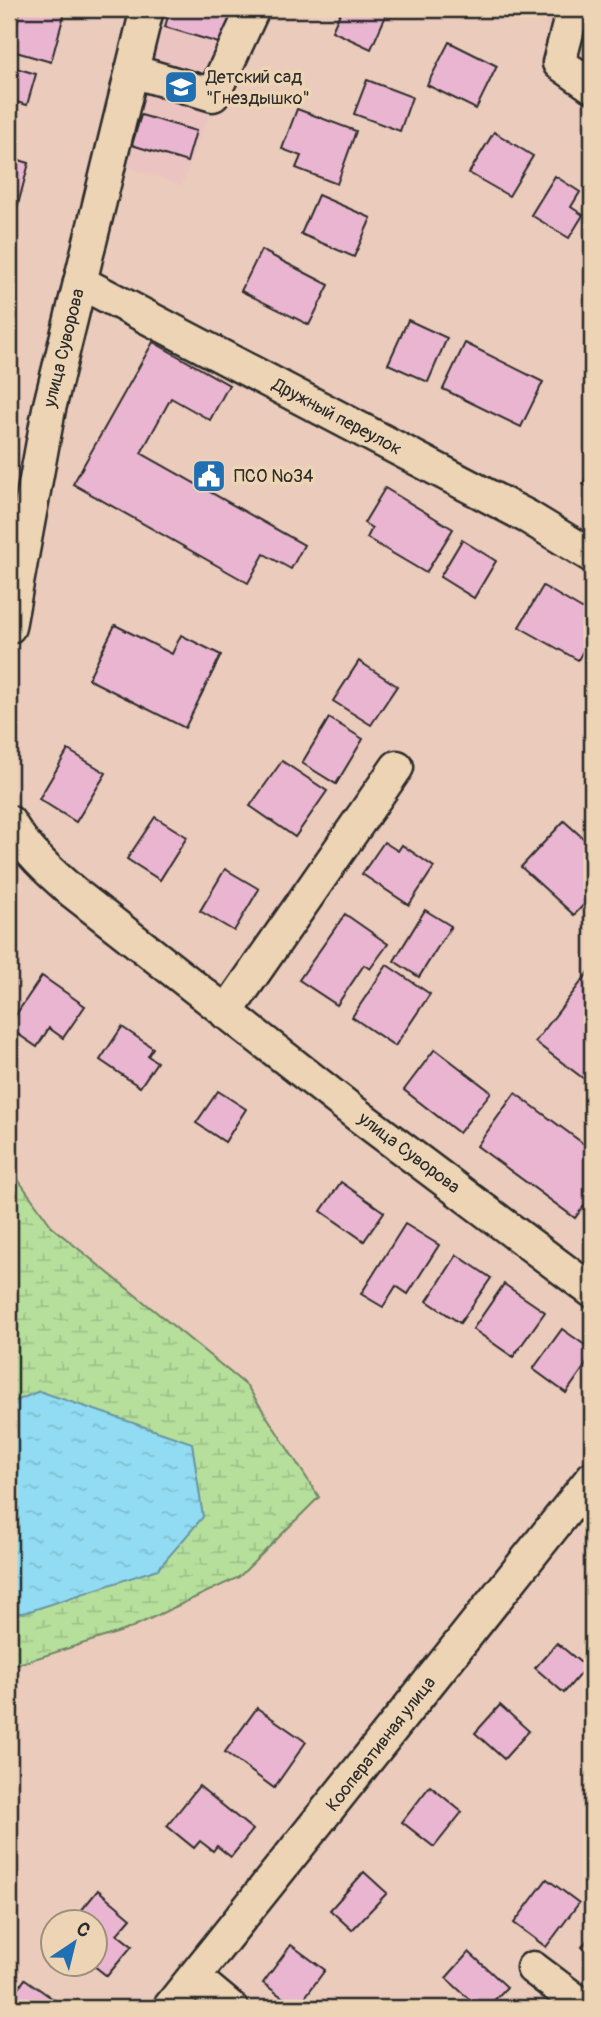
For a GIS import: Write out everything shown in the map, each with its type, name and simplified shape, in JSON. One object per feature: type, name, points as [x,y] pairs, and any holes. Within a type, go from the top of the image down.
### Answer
[{"type":"street","name":"улица Суворова","points":[[9,627],[49,409],[147,9]]},
{"type":"street","points":[[132,71],[213,94],[253,9]]},
{"type":"street","points":[[573,9],[559,63],[592,86]]},
{"type":"street","name":"Дружный переулок","points":[[80,282],[516,510],[592,556]]},
{"type":"street","points":[[226,1013],[397,767]]},
{"type":"street","name":"улица Суворова","points":[[9,822],[21,842],[46,868],[226,1013],[592,1291]]},
{"type":"street","name":"Кооперативная улица","points":[[169,2008],[592,1478]]},
{"type":"street","points":[[533,1968],[586,2008]]},
{"type":"street","points":[[195,1978],[231,2008]]},
{"type":"shaded area","name":"Детский сад \"Гнездышко\"","points":[[162,9],[250,9],[182,185],[122,166]]},
{"type":"shaded area","points":[[523,9],[592,9],[592,57]]},
{"type":"green space","points":[[9,1167],[53,1228],[247,1386],[319,1497],[239,1577],[126,1630],[9,1667]]},
{"type":"water","points":[[39,1391],[192,1443],[203,1517],[158,1569],[27,1612],[9,1615],[9,1404]]},
{"type":"building","points":[[21,9],[42,9],[64,15],[51,62],[9,50]]},
{"type":"building","points":[[170,9],[233,9],[222,44],[165,27]]},
{"type":"building","points":[[342,9],[389,9],[371,49],[332,31]]},
{"type":"building","points":[[449,42],[497,66],[476,109],[427,85]]},
{"type":"building","points":[[9,66],[36,74],[27,105],[9,100]]},
{"type":"building","points":[[367,80],[412,97],[400,131],[354,114]]},
{"type":"building","points":[[297,109],[356,131],[337,184],[296,168],[301,156],[282,149]]},
{"type":"building","points":[[141,115],[196,131],[187,162],[132,145]]},
{"type":"building","points":[[494,132],[533,156],[509,196],[469,173]]},
{"type":"building","points":[[9,157],[29,163],[16,212],[9,210]]},
{"type":"building","points":[[555,176],[580,192],[571,207],[583,215],[569,238],[531,215]]},
{"type":"building","points":[[318,195],[371,218],[354,257],[301,234]]},
{"type":"building","points":[[261,250],[329,285],[309,325],[241,291]]},
{"type":"building","points":[[408,320],[447,338],[428,382],[388,364]]},
{"type":"building","points":[[153,342],[229,385],[210,420],[171,398],[141,453],[304,545],[291,569],[264,554],[248,583],[73,484]]},
{"type":"building","points":[[465,343],[543,382],[521,427],[443,389]]},
{"type":"building","points":[[592,466],[592,489],[583,484]]},
{"type":"building","points":[[385,488],[453,529],[426,573],[367,538],[372,528],[364,523]]},
{"type":"building","points":[[462,540],[496,561],[474,598],[440,577]]},
{"type":"building","points":[[543,586],[592,615],[592,635],[578,660],[519,627]]},
{"type":"building","points":[[115,625],[172,654],[181,635],[221,655],[185,728],[88,679]]},
{"type":"building","points":[[359,661],[397,686],[371,725],[333,701]]},
{"type":"building","points":[[329,718],[363,739],[336,784],[302,763]]},
{"type":"building","points":[[68,750],[106,773],[76,822],[39,799]]},
{"type":"building","points":[[282,761],[327,791],[295,837],[250,806]]},
{"type":"building","points":[[155,817],[187,837],[160,880],[127,859]]},
{"type":"building","points":[[564,821],[592,846],[592,872],[586,879],[592,885],[592,896],[574,915],[521,867]]},
{"type":"building","points":[[384,842],[398,851],[402,845],[434,867],[409,905],[362,874]]},
{"type":"building","points":[[225,869],[259,889],[234,931],[200,911]]},
{"type":"building","points":[[425,910],[451,926],[419,977],[394,961]]},
{"type":"building","points":[[345,914],[388,944],[370,969],[364,965],[337,1005],[299,980]]},
{"type":"building","points":[[387,965],[430,994],[395,1046],[352,1017]]},
{"type":"building","points":[[592,968],[592,1085],[535,1042]]},
{"type":"building","points":[[42,976],[85,1006],[63,1038],[49,1028],[37,1047],[9,1028],[9,1025]]},
{"type":"building","points":[[122,1027],[153,1048],[148,1056],[157,1062],[140,1087],[100,1060]]},
{"type":"building","points":[[435,1049],[491,1092],[459,1133],[404,1090]]},
{"type":"building","points":[[218,1091],[246,1109],[225,1142],[196,1123]]},
{"type":"building","points":[[515,1093],[592,1150],[592,1195],[575,1218],[477,1146]]},
{"type":"building","points":[[341,1182],[384,1212],[364,1241],[321,1211]]},
{"type":"building","points":[[405,1224],[439,1245],[408,1294],[396,1286],[383,1307],[361,1294]]},
{"type":"building","points":[[457,1255],[491,1278],[460,1323],[427,1301]]},
{"type":"building","points":[[504,1284],[545,1312],[513,1357],[473,1329]]},
{"type":"building","points":[[562,1329],[592,1350],[592,1356],[566,1393],[533,1369]]},
{"type":"building","points":[[592,1601],[592,1616],[585,1608]]},
{"type":"building","points":[[557,1643],[586,1667],[564,1693],[535,1668]]},
{"type":"building","points":[[500,1705],[529,1731],[504,1759],[475,1733]]},
{"type":"building","points":[[257,1708],[306,1742],[274,1788],[225,1752]]},
{"type":"building","points":[[199,1786],[253,1830],[231,1857],[217,1846],[213,1851],[200,1841],[194,1848],[167,1826]]},
{"type":"building","points":[[430,1786],[462,1812],[434,1847],[402,1822]]},
{"type":"building","points":[[364,1872],[387,1893],[352,1930],[330,1910]]},
{"type":"building","points":[[547,1879],[579,1903],[546,1947],[514,1923]]},
{"type":"building","points":[[98,1890],[131,1918],[117,1934],[132,1946],[108,1975],[108,1909],[82,1909]]},
{"type":"building","points":[[592,1934],[592,1956],[582,1947]]},
{"type":"building","points":[[291,1945],[325,1970],[297,2008],[263,1983]]},
{"type":"building","points":[[469,1952],[507,1987],[487,2008],[479,2008],[446,1978]]},
{"type":"building","points":[[25,1979],[60,2004],[57,2008],[9,2008],[9,2002]]},
{"type":"place","name":"Детский сад \"Гнездышко\"","points":[[181,87]]},
{"type":"place","name":"ПСО №34","points":[[209,476]]}]
